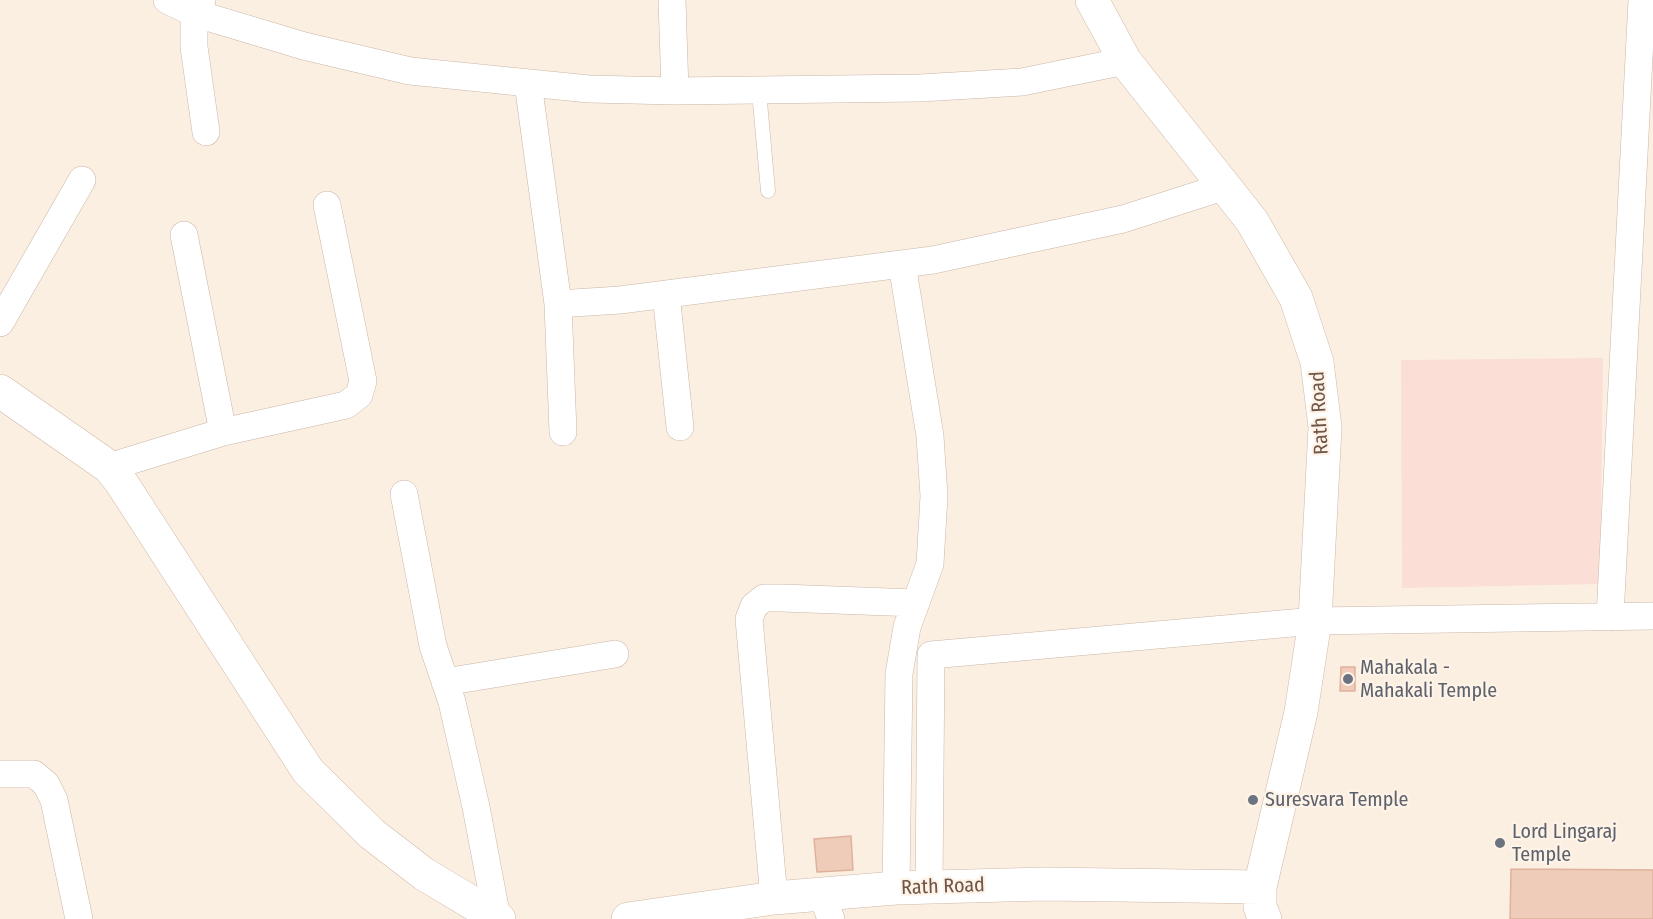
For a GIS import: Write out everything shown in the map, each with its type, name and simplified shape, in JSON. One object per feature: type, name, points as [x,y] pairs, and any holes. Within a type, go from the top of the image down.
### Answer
[{"type":"street","points":[[167,0],[198,6],[304,46],[410,71],[589,89],[759,91],[920,88],[1022,82],[1125,61]]},
{"type":"street","points":[[672,0],[675,91]]},
{"type":"street","name":"Rath Road","points":[[628,919],[733,911],[774,898],[827,907],[896,888],[1044,884],[1263,903],[1301,712],[1315,621],[1325,427],[1317,362],[1296,298],[1252,221],[1125,61],[1092,0]]},
{"type":"street","points":[[1610,617],[1646,61],[1642,0]]},
{"type":"street","points":[[198,6],[194,47],[206,132]]},
{"type":"street","points":[[528,83],[558,304],[563,432]]},
{"type":"street","points":[[0,323],[82,180]]},
{"type":"street","points":[[558,304],[666,294],[933,260],[1123,219],[1226,186]]},
{"type":"street","points":[[109,467],[223,432],[345,405],[359,395],[363,381],[327,205]]},
{"type":"street","points":[[184,235],[223,432]]},
{"type":"street","points":[[896,888],[899,674],[907,627],[930,564],[934,496],[930,436],[902,264]]},
{"type":"street","points":[[666,294],[680,427]]},
{"type":"street","points":[[0,391],[109,467],[122,482],[308,771],[389,848],[424,874],[498,918]]},
{"type":"street","points":[[404,494],[433,646],[445,682],[476,807],[498,918]]},
{"type":"street","points":[[774,898],[748,618],[754,606],[764,598],[916,603]]},
{"type":"street","points":[[928,887],[931,655],[1315,621],[1653,616]]},
{"type":"street","points":[[445,682],[615,654]]},
{"type":"street","points":[[0,774],[34,774],[46,784],[54,800],[79,919]]},
{"type":"lane","points":[[759,91],[768,191]]},
{"type":"shaded area","points":[[1603,358],[1600,584],[1402,588],[1401,360]]},
{"type":"building","name":"Mahakala - Mahakali Temple","points":[[1341,667],[1355,667],[1355,691],[1340,691]]},
{"type":"building","points":[[851,836],[853,870],[817,872],[814,839]]},
{"type":"building","points":[[1511,869],[1653,870],[1653,919],[1510,919]]},
{"type":"place","name":"Mahakala - Mahakali Temple","points":[[1348,679]]},
{"type":"place","name":"Suresvara Temple","points":[[1253,800]]},
{"type":"place","name":"Lord Lingaraj Temple","points":[[1500,843]]}]
